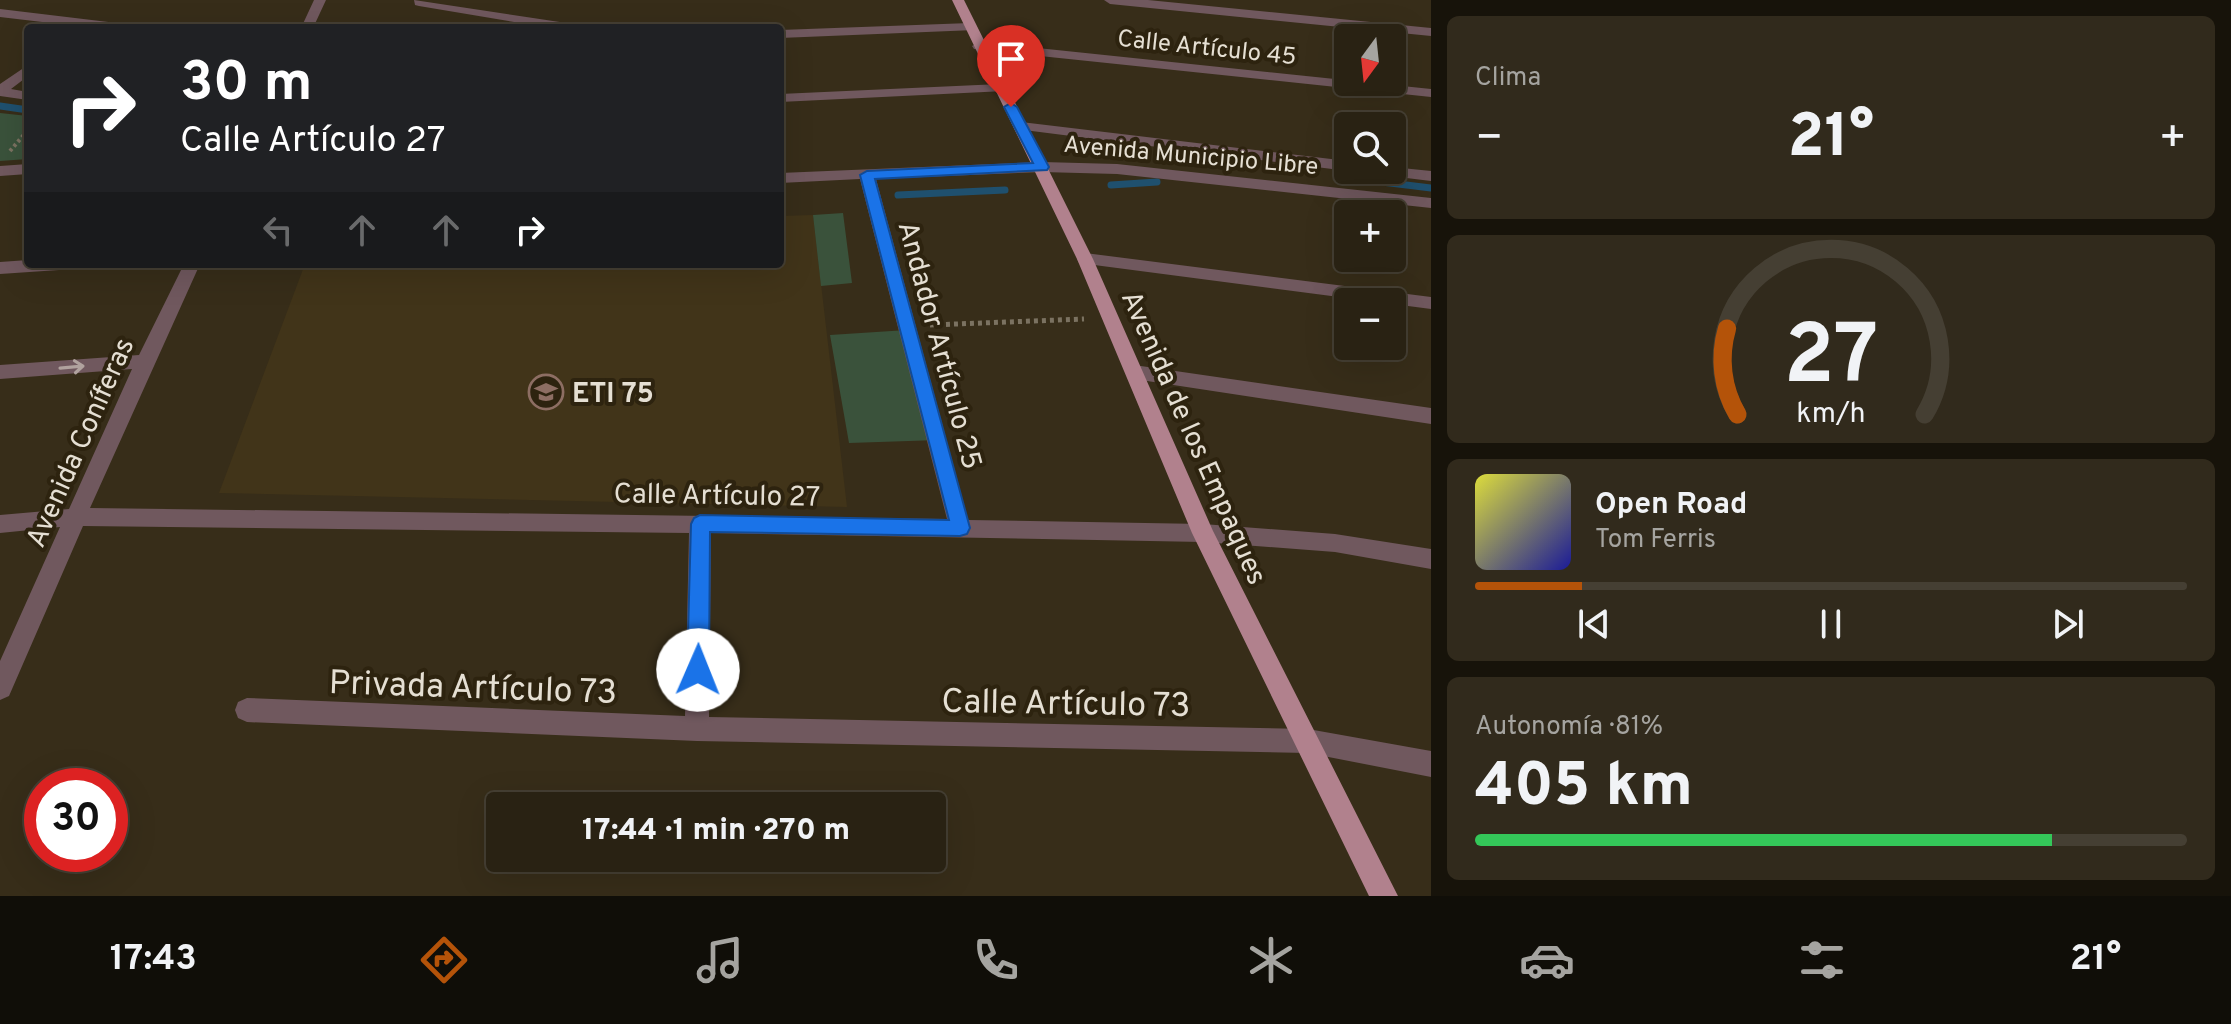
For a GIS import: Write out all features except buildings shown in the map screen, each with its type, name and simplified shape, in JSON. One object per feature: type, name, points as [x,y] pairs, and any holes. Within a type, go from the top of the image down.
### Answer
[{"type":"main road","name":"Avenida de los Empaques","points":[[958,0],[1085,259],[1203,533],[1384,896]]},
{"type":"street","points":[[309,24],[320,0]]},
{"type":"street","points":[[1110,0],[1431,32]]},
{"type":"street","points":[[419,2],[544,24]]},
{"type":"street","points":[[0,13],[70,24]]},
{"type":"street","name":"Calle Artículo 45","points":[[784,34],[974,36],[1431,93]]},
{"type":"street","points":[[0,92],[24,72]]},
{"type":"street","points":[[784,98],[1000,88]]},
{"type":"street","points":[[0,92],[24,95]]},
{"type":"street","name":"Avenida Municipio Libre","points":[[1021,126],[1334,164]]},
{"type":"street","name":"Avenida Municipio Libre","points":[[784,178],[1042,167],[1117,169],[1431,203]]},
{"type":"street","points":[[0,171],[24,169]]},
{"type":"street","points":[[1406,173],[1431,176]]},
{"type":"street","name":"Andador Artículo 25","points":[[867,175],[960,528]]},
{"type":"street","points":[[1085,259],[1431,303]]},
{"type":"street","points":[[0,268],[24,266]]},
{"type":"street","name":"Avenida Coníferas","points":[[0,688],[145,361],[190,268]]},
{"type":"street","points":[[0,372],[145,361]]},
{"type":"street","points":[[1134,372],[1431,416]]},
{"type":"street","name":"Calle Artículo 27","points":[[0,524],[76,517],[1203,533],[1335,543],[1431,559]]},
{"type":"street","points":[[697,729],[700,524]]},
{"type":"street","name":"Privada Artículo 73","points":[[247,710],[697,729]]},
{"type":"street","name":"Calle Artículo 73","points":[[697,729],[1308,741],[1431,764]]},
{"type":"path","points":[[907,326],[1109,318]]},
{"type":"shaded area","name":"ETI 75","points":[[813,215],[847,507],[219,493],[303,268],[784,268],[784,216]]},
{"type":"green space","points":[[0,113],[24,116],[24,159],[0,161]]},
{"type":"green space","points":[[843,213],[852,283],[821,286],[813,215]]},
{"type":"green space","points":[[907,330],[939,440],[849,443],[830,335]]},
{"type":"waterway","points":[[0,106],[24,109]]},
{"type":"waterway","points":[[1111,185],[1157,182]]},
{"type":"waterway","points":[[1398,184],[1431,188]]},
{"type":"waterway","points":[[898,195],[1005,190]]},
{"type":"place","name":"ETI 75","points":[[546,392]]},
{"type":"route","points":[[698,670],[700,524],[960,528],[867,175],[1042,167],[1011,107]]}]
